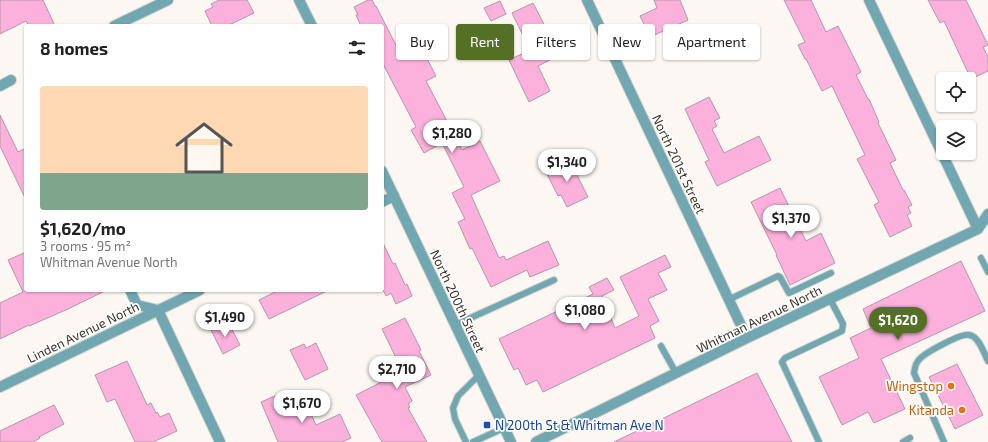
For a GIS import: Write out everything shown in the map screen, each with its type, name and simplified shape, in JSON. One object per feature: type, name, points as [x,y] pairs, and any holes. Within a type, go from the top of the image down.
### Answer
[{"type":"street","points":[[118,24],[168,0]]},
{"type":"street","points":[[299,0],[311,24]]},
{"type":"street","name":"North 201st Street","points":[[587,0],[747,338]]},
{"type":"street","points":[[869,0],[978,229]]},
{"type":"street","points":[[0,86],[11,80]]},
{"type":"street","name":"North 200th Street","points":[[384,175],[511,442]]},
{"type":"street","points":[[384,201],[394,196]]},
{"type":"street","points":[[978,229],[988,214]]},
{"type":"street","name":"Whitman Avenue North","points":[[536,442],[747,338],[978,229]]},
{"type":"street","points":[[131,292],[137,305],[158,310],[220,442]]},
{"type":"street","name":"Linden Avenue North","points":[[0,387],[196,292]]},
{"type":"lane","points":[[981,258],[988,272]]},
{"type":"lane","points":[[728,300],[778,276],[789,294],[830,273]]},
{"type":"lane","points":[[455,325],[554,280]]},
{"type":"lane","points":[[819,442],[782,362],[785,358],[842,331],[844,324],[830,299]]},
{"type":"lane","points":[[944,442],[914,373],[917,362],[924,355],[961,336],[969,334],[976,339],[988,361]]},
{"type":"lane","points":[[661,346],[676,373]]},
{"type":"lane","points":[[466,442],[455,419],[452,408],[458,396],[479,375]]},
{"type":"lane","points":[[473,442],[504,428]]},
{"type":"lane","points":[[903,442],[910,438]]},
{"type":"building","points":[[0,0],[43,0],[54,24],[28,24],[26,21],[0,34]]},
{"type":"building","points":[[219,0],[247,0],[254,13],[231,24],[211,24],[205,11],[213,7],[211,4]]},
{"type":"building","points":[[368,0],[372,0],[396,45],[396,60],[428,60],[436,76],[426,81],[462,150],[480,141],[500,181],[471,195],[499,258],[504,256],[506,260],[548,241],[559,265],[530,277],[527,270],[491,287],[472,248],[470,249],[458,222],[465,219],[452,193],[464,187],[442,143],[424,153],[411,130],[416,127],[384,66],[384,24],[360,24],[356,15],[358,15],[354,7]]},
{"type":"building","points":[[654,0],[680,0],[688,20],[679,24],[663,24],[663,31],[655,35],[655,24],[644,24],[640,16],[657,8]]},
{"type":"building","points":[[784,0],[811,0],[826,32],[838,26],[861,72],[856,75],[869,99],[879,122],[878,123],[896,160],[890,163],[912,205],[908,207],[911,213],[907,215],[912,226],[890,237],[874,205],[879,202],[857,159],[865,155],[832,86],[822,91],[805,59],[798,45],[805,42]]},
{"type":"building","points":[[928,0],[966,0],[988,45],[983,47],[988,57],[988,71],[976,77],[976,72],[968,72],[944,21],[940,23]]},
{"type":"building","points":[[500,1],[506,14],[491,21],[484,8]]},
{"type":"building","points":[[533,3],[544,24],[522,24],[522,34],[512,13]]},
{"type":"building","points":[[522,54],[522,60],[550,60],[538,66],[550,91],[529,102],[509,60],[514,60],[514,58]]},
{"type":"building","points":[[709,97],[720,118],[714,121],[717,126],[712,129],[724,153],[759,136],[771,160],[717,186],[705,162],[709,160],[685,109]]},
{"type":"building","points":[[0,115],[18,152],[24,149],[24,196],[0,146]]},
{"type":"building","points":[[569,159],[588,197],[567,207],[561,195],[558,196],[545,170]]},
{"type":"building","points":[[780,188],[806,241],[821,233],[835,263],[790,285],[751,202]]},
{"type":"building","points":[[384,245],[393,264],[395,263],[405,285],[407,284],[412,296],[396,304],[391,293],[386,296],[384,292]]},
{"type":"building","points":[[24,253],[24,292],[103,292],[0,339],[0,303],[23,292],[8,260]]},
{"type":"building","points":[[665,255],[671,267],[658,273],[667,290],[648,299],[659,321],[650,326],[655,338],[543,392],[537,380],[526,385],[518,368],[514,370],[499,339],[593,294],[589,287],[607,278],[614,290],[602,296],[615,328],[639,316],[620,277]]},
{"type":"building","points":[[961,261],[985,311],[881,359],[905,409],[874,423],[868,412],[842,425],[819,377],[859,358],[850,338],[871,328],[863,309]]},
{"type":"building","points":[[275,292],[325,292],[269,319],[259,300]]},
{"type":"building","points":[[405,318],[421,350],[419,351],[431,375],[405,387],[412,401],[408,404],[410,407],[408,408],[427,442],[382,442],[356,395],[402,370],[382,329]]},
{"type":"building","points":[[228,322],[240,345],[223,354],[211,330]]},
{"type":"building","points":[[316,343],[328,369],[305,380],[290,350],[304,344],[306,348]]},
{"type":"building","points":[[127,361],[147,405],[151,403],[156,413],[157,412],[160,417],[169,413],[177,431],[153,442],[135,442],[115,399],[107,402],[95,375]]},
{"type":"building","points":[[957,364],[983,415],[955,429],[929,377]]},
{"type":"building","points":[[757,373],[792,442],[614,442]]},
{"type":"building","points":[[282,393],[289,409],[305,401],[316,425],[340,414],[351,438],[342,442],[278,442],[261,402]]},
{"type":"building","points":[[54,405],[64,424],[39,437],[40,438],[33,442],[0,442],[0,431]]},
{"type":"place","name":"Wingstop","points":[[951,386]]},
{"type":"place","name":"Kitanda","points":[[962,410]]},
{"type":"place","name":"N 200th St & Whitman Ave N","points":[[487,425]]}]
